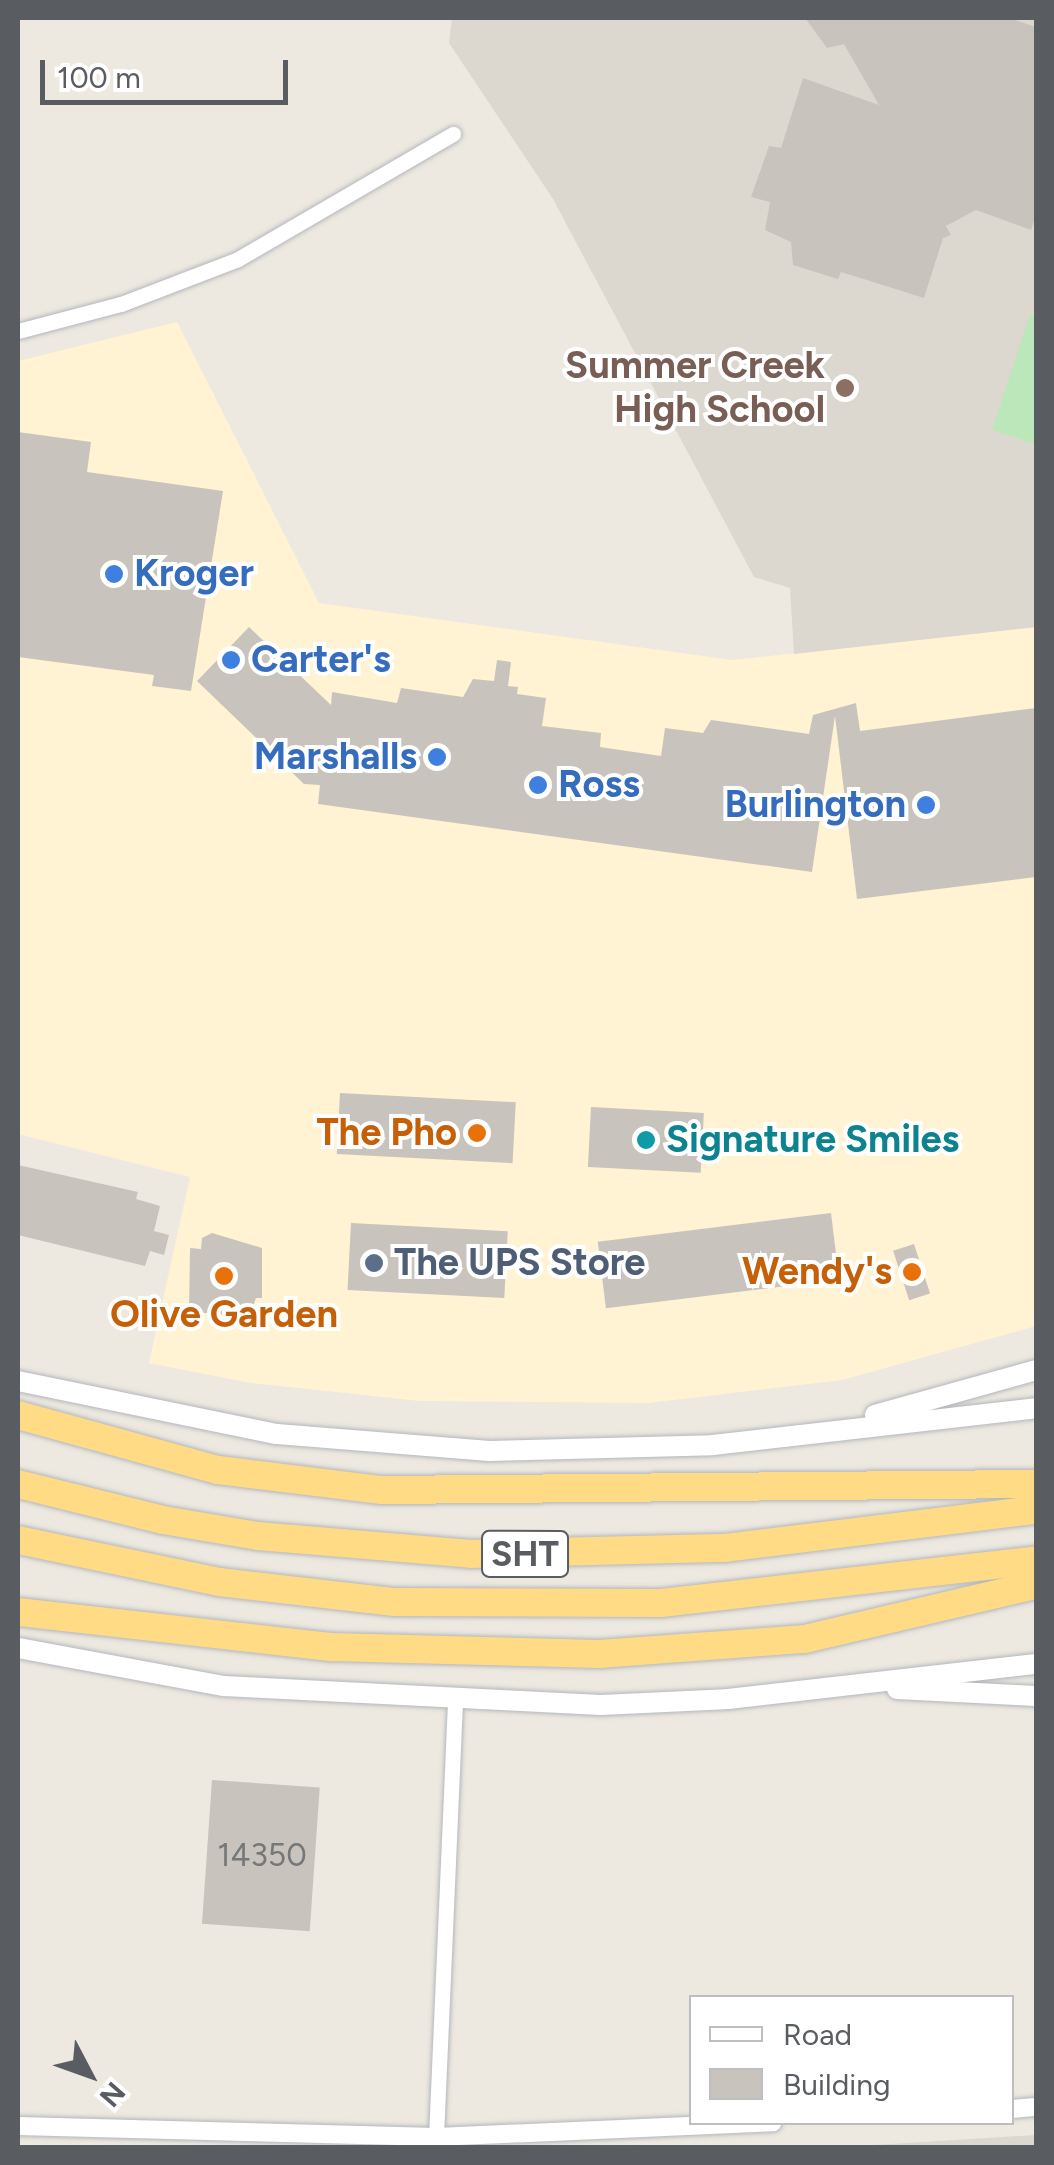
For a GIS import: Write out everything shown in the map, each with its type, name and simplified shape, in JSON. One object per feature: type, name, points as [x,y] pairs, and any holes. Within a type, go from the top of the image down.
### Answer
[{"type":"highway","points":[[18,1415],[218,1470],[382,1490],[1036,1484]]},
{"type":"highway","name":"SHT","points":[[18,1484],[163,1520],[258,1536],[471,1554],[725,1548],[1036,1510]]},
{"type":"highway","name":"SHT","points":[[18,1540],[219,1582],[395,1602],[661,1603],[1036,1560]]},
{"type":"highway","points":[[18,1612],[332,1647],[599,1654],[805,1639],[1036,1585]]},
{"type":"main road","points":[[818,1432],[1036,1370]]},
{"type":"main road","points":[[18,1382],[210,1423],[414,1446],[639,1450],[1036,1408]]},
{"type":"main road","points":[[18,1648],[224,1686],[601,1705],[835,1686],[1036,1664]]},
{"type":"main road","points":[[835,1686],[1036,1696]]},
{"type":"street","points":[[18,331],[120,304],[238,259],[453,134]]},
{"type":"street","points":[[436,2136],[455,1700]]},
{"type":"street","points":[[18,2126],[436,2136],[701,2125]]},
{"type":"shaded area","name":"Summer Creek High School","points":[[452,18],[1036,18],[1036,627],[794,654],[790,588],[754,577],[553,199],[449,43]]},
{"type":"shaded area","points":[[177,322],[319,603],[732,660],[1036,627],[1036,1326],[842,1380],[648,1403],[420,1401],[251,1383],[149,1363],[190,1177],[18,1134],[18,361]]},
{"type":"shaded area","points":[[1036,2135],[1036,2147],[843,2147]]},
{"type":"green space","points":[[1030,314],[1036,316],[1036,444],[992,430]]},
{"type":"building","points":[[805,18],[1009,18],[1036,27],[1036,215],[1031,230],[976,210],[946,226],[951,235],[943,238],[924,298],[841,272],[838,279],[793,265],[791,242],[765,230],[770,202],[751,197],[769,146],[781,148],[803,78],[879,105],[844,44],[827,48]]},
{"type":"building","name":"Kroger","points":[[18,432],[91,442],[87,472],[223,491],[191,691],[152,686],[154,675],[18,657]]},
{"type":"building","points":[[249,627],[331,705],[332,692],[397,703],[401,688],[463,697],[473,679],[494,681],[497,660],[511,662],[508,686],[518,687],[517,694],[546,698],[542,726],[601,733],[600,747],[661,756],[665,728],[703,733],[711,720],[809,734],[813,715],[856,703],[860,731],[1036,708],[1036,877],[857,899],[835,716],[812,872],[318,804],[320,785],[304,784],[197,681]]},
{"type":"building","points":[[340,1093],[516,1102],[513,1163],[337,1154]]},
{"type":"building","name":"Signature Smiles","points":[[591,1107],[704,1113],[701,1173],[588,1167]]},
{"type":"building","points":[[18,1165],[138,1192],[136,1199],[160,1206],[154,1231],[169,1235],[164,1255],[150,1251],[145,1266],[18,1235]]},
{"type":"building","points":[[831,1213],[839,1280],[606,1308],[598,1242]]},
{"type":"building","points":[[351,1223],[508,1231],[504,1298],[347,1290]]},
{"type":"building","name":"Olive Garden","points":[[212,1233],[262,1248],[262,1298],[256,1298],[249,1318],[189,1311],[190,1248],[201,1249],[202,1238]]},
{"type":"building","name":"Wendy's","points":[[914,1244],[930,1293],[909,1300],[893,1251]]},
{"type":"building","points":[[212,1780],[320,1788],[310,1931],[202,1924]]},
{"type":"place","name":"Summer Creek High School","points":[[845,388]]},
{"type":"place","name":"Kroger","points":[[114,574]]},
{"type":"place","name":"Carter's","points":[[231,660]]},
{"type":"place","name":"Marshalls","points":[[437,757]]},
{"type":"place","name":"Ross","points":[[538,785]]},
{"type":"place","name":"Burlington","points":[[926,805]]},
{"type":"place","name":"The Pho","points":[[477,1133]]},
{"type":"place","name":"Signature Smiles","points":[[646,1140]]},
{"type":"place","name":"The UPS Store","points":[[374,1263]]},
{"type":"place","name":"Wendy's","points":[[912,1272]]},
{"type":"place","name":"Olive Garden","points":[[224,1276]]}]
